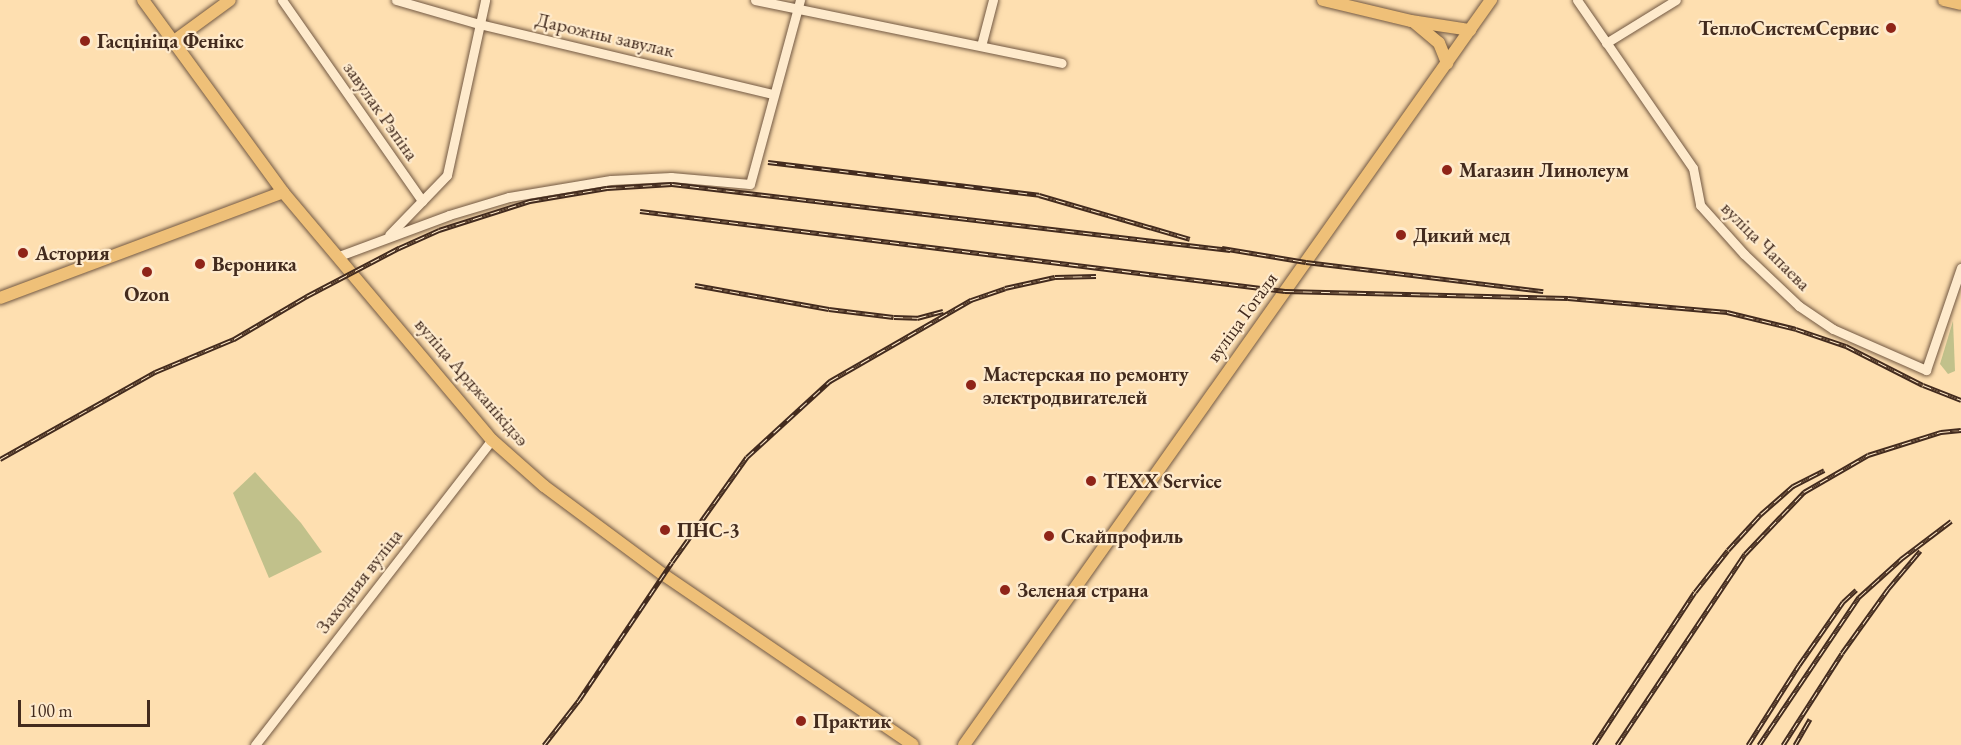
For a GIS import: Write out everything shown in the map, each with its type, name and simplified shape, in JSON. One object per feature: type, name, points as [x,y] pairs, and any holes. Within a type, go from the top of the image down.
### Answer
[{"type":"main road","name":"вуліца Арджанікідзэ","points":[[143,0],[283,192],[492,440],[544,486],[664,575],[913,745]]},
{"type":"main road","points":[[174,41],[230,0]]},
{"type":"main road","points":[[1323,0],[1411,21],[1470,30]]},
{"type":"main road","name":"вуліца Гогаля","points":[[964,745],[1491,0]]},
{"type":"main road","points":[[1944,0],[1961,4]]},
{"type":"main road","points":[[1411,21],[1439,43],[1447,63]]},
{"type":"main road","points":[[0,298],[283,192]]},
{"type":"street","name":"завулак Рэпіна","points":[[282,0],[422,201]]},
{"type":"street","name":"Дарожны завулак","points":[[396,0],[479,24],[773,94]]},
{"type":"street","points":[[387,237],[447,175],[485,0]]},
{"type":"street","points":[[755,0],[799,5],[1062,63]]},
{"type":"street","points":[[981,46],[993,0]]},
{"type":"street","name":"вуліца Чапаева","points":[[1577,0],[1692,168],[1700,205],[1744,254],[1799,306],[1833,328],[1926,370],[1961,268]]},
{"type":"street","points":[[1606,43],[1676,0]]},
{"type":"street","points":[[339,256],[478,205],[611,180],[671,177],[750,184],[799,5]]},
{"type":"street","name":"Заходняя вуліца","points":[[255,745],[492,440]]},
{"type":"green space","points":[[1953,321],[1955,371],[1948,374],[1940,364]]},
{"type":"green space","points":[[255,472],[301,523],[322,552],[269,578],[233,493]]},
{"type":"railway","points":[[768,162],[1039,195],[1190,239]]},
{"type":"railway","points":[[0,459],[155,372],[234,339],[307,296],[399,248],[439,230],[530,201],[607,188],[672,184],[1230,250]]},
{"type":"railway","points":[[640,211],[1285,291],[1568,298],[1727,312],[1796,329],[1846,346],[1923,385],[1961,400]]},
{"type":"railway","points":[[1222,248],[1306,262],[1543,291]]},
{"type":"railway","points":[[544,745],[579,700],[672,562],[747,457],[830,381],[971,300],[1005,288],[1055,277],[1096,276]]},
{"type":"railway","points":[[695,285],[829,309],[894,317],[917,318],[943,311]]},
{"type":"railway","points":[[1617,745],[1745,554],[1804,492],[1868,455],[1941,432],[1961,430]]},
{"type":"railway","points":[[1594,745],[1695,592],[1728,550],[1761,514],[1793,486],[1824,470]]},
{"type":"railway","points":[[1759,745],[1859,597],[1901,559],[1951,521]]},
{"type":"railway","points":[[1783,745],[1842,653],[1888,589],[1920,551]]},
{"type":"railway","points":[[1748,745],[1799,665],[1843,602],[1856,590]]},
{"type":"railway","points":[[1795,745],[1810,719]]},
{"type":"place","name":"ТеплоСистемСервис","points":[[1891,28]]},
{"type":"place","name":"Гасцініца Фенікс","points":[[85,41]]},
{"type":"place","name":"Магазин Линолеум","points":[[1447,170]]},
{"type":"place","name":"Дикий мед","points":[[1401,235]]},
{"type":"place","name":"Астория","points":[[23,253]]},
{"type":"place","name":"Вероника","points":[[200,264]]},
{"type":"place","name":"Ozon","points":[[147,272]]},
{"type":"place","name":"Мастерская по ремонту электродвигателей","points":[[971,385]]},
{"type":"place","name":"TEXX Service","points":[[1091,481]]},
{"type":"place","name":"ПНС-3","points":[[665,530]]},
{"type":"place","name":"Скайпрофиль","points":[[1049,536]]},
{"type":"place","name":"Зеленая страна","points":[[1005,590]]},
{"type":"place","name":"Практик","points":[[801,721]]}]
